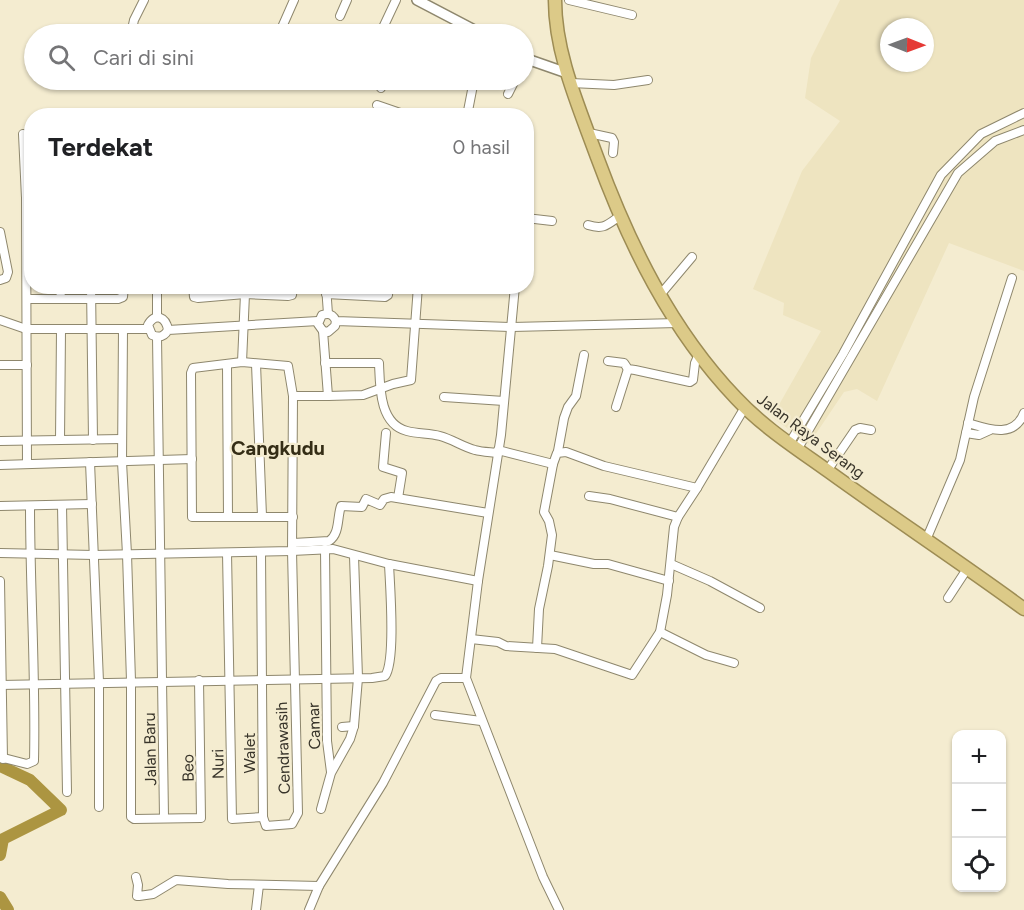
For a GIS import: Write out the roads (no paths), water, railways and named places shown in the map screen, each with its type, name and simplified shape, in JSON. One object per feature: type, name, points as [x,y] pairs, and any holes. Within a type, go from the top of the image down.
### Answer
[{"type":"highway","name":"Jalan Raya Serang","points":[[555,0],[555,16],[569,78],[621,215],[649,278],[699,354],[745,407],[793,447],[1024,609]]},
{"type":"street","points":[[133,24],[144,0]]},
{"type":"street","points":[[283,24],[294,0]]},
{"type":"street","points":[[340,16],[347,0]]},
{"type":"street","points":[[385,24],[396,0]]},
{"type":"street","points":[[417,0],[463,24]]},
{"type":"street","points":[[569,0],[632,15]]},
{"type":"street","points":[[534,63],[569,78],[614,85],[648,80]]},
{"type":"street","points":[[469,108],[472,90]]},
{"type":"street","points":[[508,94],[510,90]]},
{"type":"street","points":[[377,105],[386,108]]},
{"type":"street","points":[[793,447],[941,175],[981,134],[1024,113]]},
{"type":"street","points":[[793,447],[957,173],[995,141],[1024,130]]},
{"type":"street","points":[[589,133],[612,138],[613,153]]},
{"type":"street","points":[[23,134],[24,145]]},
{"type":"street","points":[[927,201],[938,208]]},
{"type":"street","points":[[588,225],[604,227],[621,215]]},
{"type":"street","points":[[534,219],[552,221]]},
{"type":"street","points":[[0,232],[8,272],[6,278],[0,280]]},
{"type":"street","points":[[660,295],[692,257]]},
{"type":"street","points":[[926,540],[960,460],[974,398],[1012,278]]},
{"type":"street","points":[[27,294],[27,464]]},
{"type":"street","points":[[61,294],[61,299]]},
{"type":"street","points":[[91,294],[93,440]]},
{"type":"street","points":[[27,299],[118,299],[123,297],[123,294]]},
{"type":"street","points":[[157,317],[158,294]]},
{"type":"street","points":[[194,294],[194,297],[210,294]]},
{"type":"street","points":[[242,363],[245,294]]},
{"type":"street","points":[[276,294],[288,296],[292,294]]},
{"type":"street","points":[[326,294],[328,314]]},
{"type":"street","points":[[372,294],[385,297],[388,294]]},
{"type":"street","points":[[293,396],[363,395],[411,380],[418,294]]},
{"type":"street","points":[[514,294],[498,452],[466,678],[543,877],[559,910]]},
{"type":"street","points":[[318,321],[322,315],[328,314],[336,321]]},
{"type":"street","points":[[168,330],[167,322],[163,318],[151,319],[148,325],[152,335],[157,337],[162,336],[168,330],[318,321]]},
{"type":"street","points":[[0,320],[26,329],[148,329]]},
{"type":"street","points":[[318,321],[323,331],[328,396]]},
{"type":"street","points":[[336,321],[512,327],[678,323]]},
{"type":"street","points":[[323,331],[332,330],[336,321]]},
{"type":"street","points":[[123,329],[122,462],[131,681],[131,817],[164,817]]},
{"type":"street","points":[[60,330],[60,440]]},
{"type":"street","name":"Jalan Baru","points":[[157,337],[164,817]]},
{"type":"street","points":[[608,361],[624,363],[628,369],[690,382],[693,380],[695,363],[699,354]]},
{"type":"street","points":[[537,648],[538,615],[552,535],[544,512],[564,418],[576,396],[584,355]]},
{"type":"street","points":[[262,516],[256,364],[242,363],[193,368],[191,373],[192,517],[292,517]]},
{"type":"street","points":[[325,363],[379,363],[380,388],[386,411],[392,424],[406,431],[438,436],[474,450],[498,452],[553,464]]},
{"type":"street","name":"Cendrawasih","points":[[256,364],[288,366],[293,396],[292,547],[297,816],[292,825],[266,826]]},
{"type":"street","points":[[0,365],[27,365]]},
{"type":"street","points":[[227,366],[228,517]]},
{"type":"street","points":[[616,407],[628,369]]},
{"type":"street","points":[[444,397],[504,401]]},
{"type":"street","points":[[471,639],[571,654],[632,675],[660,632],[669,581],[672,537],[678,517],[745,407]]},
{"type":"street","points":[[968,423],[990,430],[1005,430],[1012,428],[1022,419],[1024,413]]},
{"type":"street","points":[[827,471],[855,430],[860,428],[871,430]]},
{"type":"street","points":[[966,433],[979,435],[990,430]]},
{"type":"street","points":[[386,433],[383,467],[402,473],[398,498]]},
{"type":"street","points":[[0,441],[122,439]]},
{"type":"street","points":[[558,452],[566,452],[604,466],[697,488]]},
{"type":"street","points":[[0,465],[192,459]]},
{"type":"street","points":[[90,462],[99,682],[99,807]]},
{"type":"street","points":[[588,496],[610,499],[678,517]]},
{"type":"street","points":[[0,553],[94,555],[261,552],[333,539],[341,506],[362,507],[366,499],[380,505],[385,498],[398,498],[488,513]]},
{"type":"street","points":[[0,506],[92,504]]},
{"type":"street","points":[[62,505],[67,792]]},
{"type":"street","points":[[0,581],[1,758],[27,764],[34,761],[35,684],[30,506]]},
{"type":"street","points":[[292,547],[325,549],[478,581]]},
{"type":"street","name":"Camar","points":[[325,549],[327,741],[331,773]]},
{"type":"street","name":"Walet","points":[[261,552],[263,817],[266,826]]},
{"type":"street","points":[[227,553],[231,680]]},
{"type":"street","points":[[549,555],[586,563],[608,564],[669,581]]},
{"type":"street","points":[[321,809],[331,773],[350,739],[354,726],[358,678],[354,556]]},
{"type":"street","points":[[1,685],[385,676],[389,670],[389,564]]},
{"type":"street","points":[[670,564],[710,581],[760,608]]},
{"type":"street","points":[[948,598],[967,569]]},
{"type":"street","points":[[660,632],[706,655],[734,663]]},
{"type":"street","points":[[309,910],[319,886],[383,783],[432,687],[441,678],[466,678]]},
{"type":"street","name":"Beo","points":[[164,817],[201,818],[202,816],[199,680]]},
{"type":"street","name":"Nuri","points":[[231,680],[232,819],[263,817]]},
{"type":"street","points":[[435,715],[481,721]]},
{"type":"street","points":[[342,727],[354,726]]},
{"type":"street","points":[[136,877],[137,896],[153,894],[176,880],[319,886]]},
{"type":"street","points":[[255,910],[259,885]]},
{"type":"waterway","points":[[0,766],[30,780],[61,810],[3,839],[0,855]]},
{"type":"waterway","points":[[0,897],[8,910]]},
{"type":"district","name":"Cangkudu","points":[[278,448]]}]
